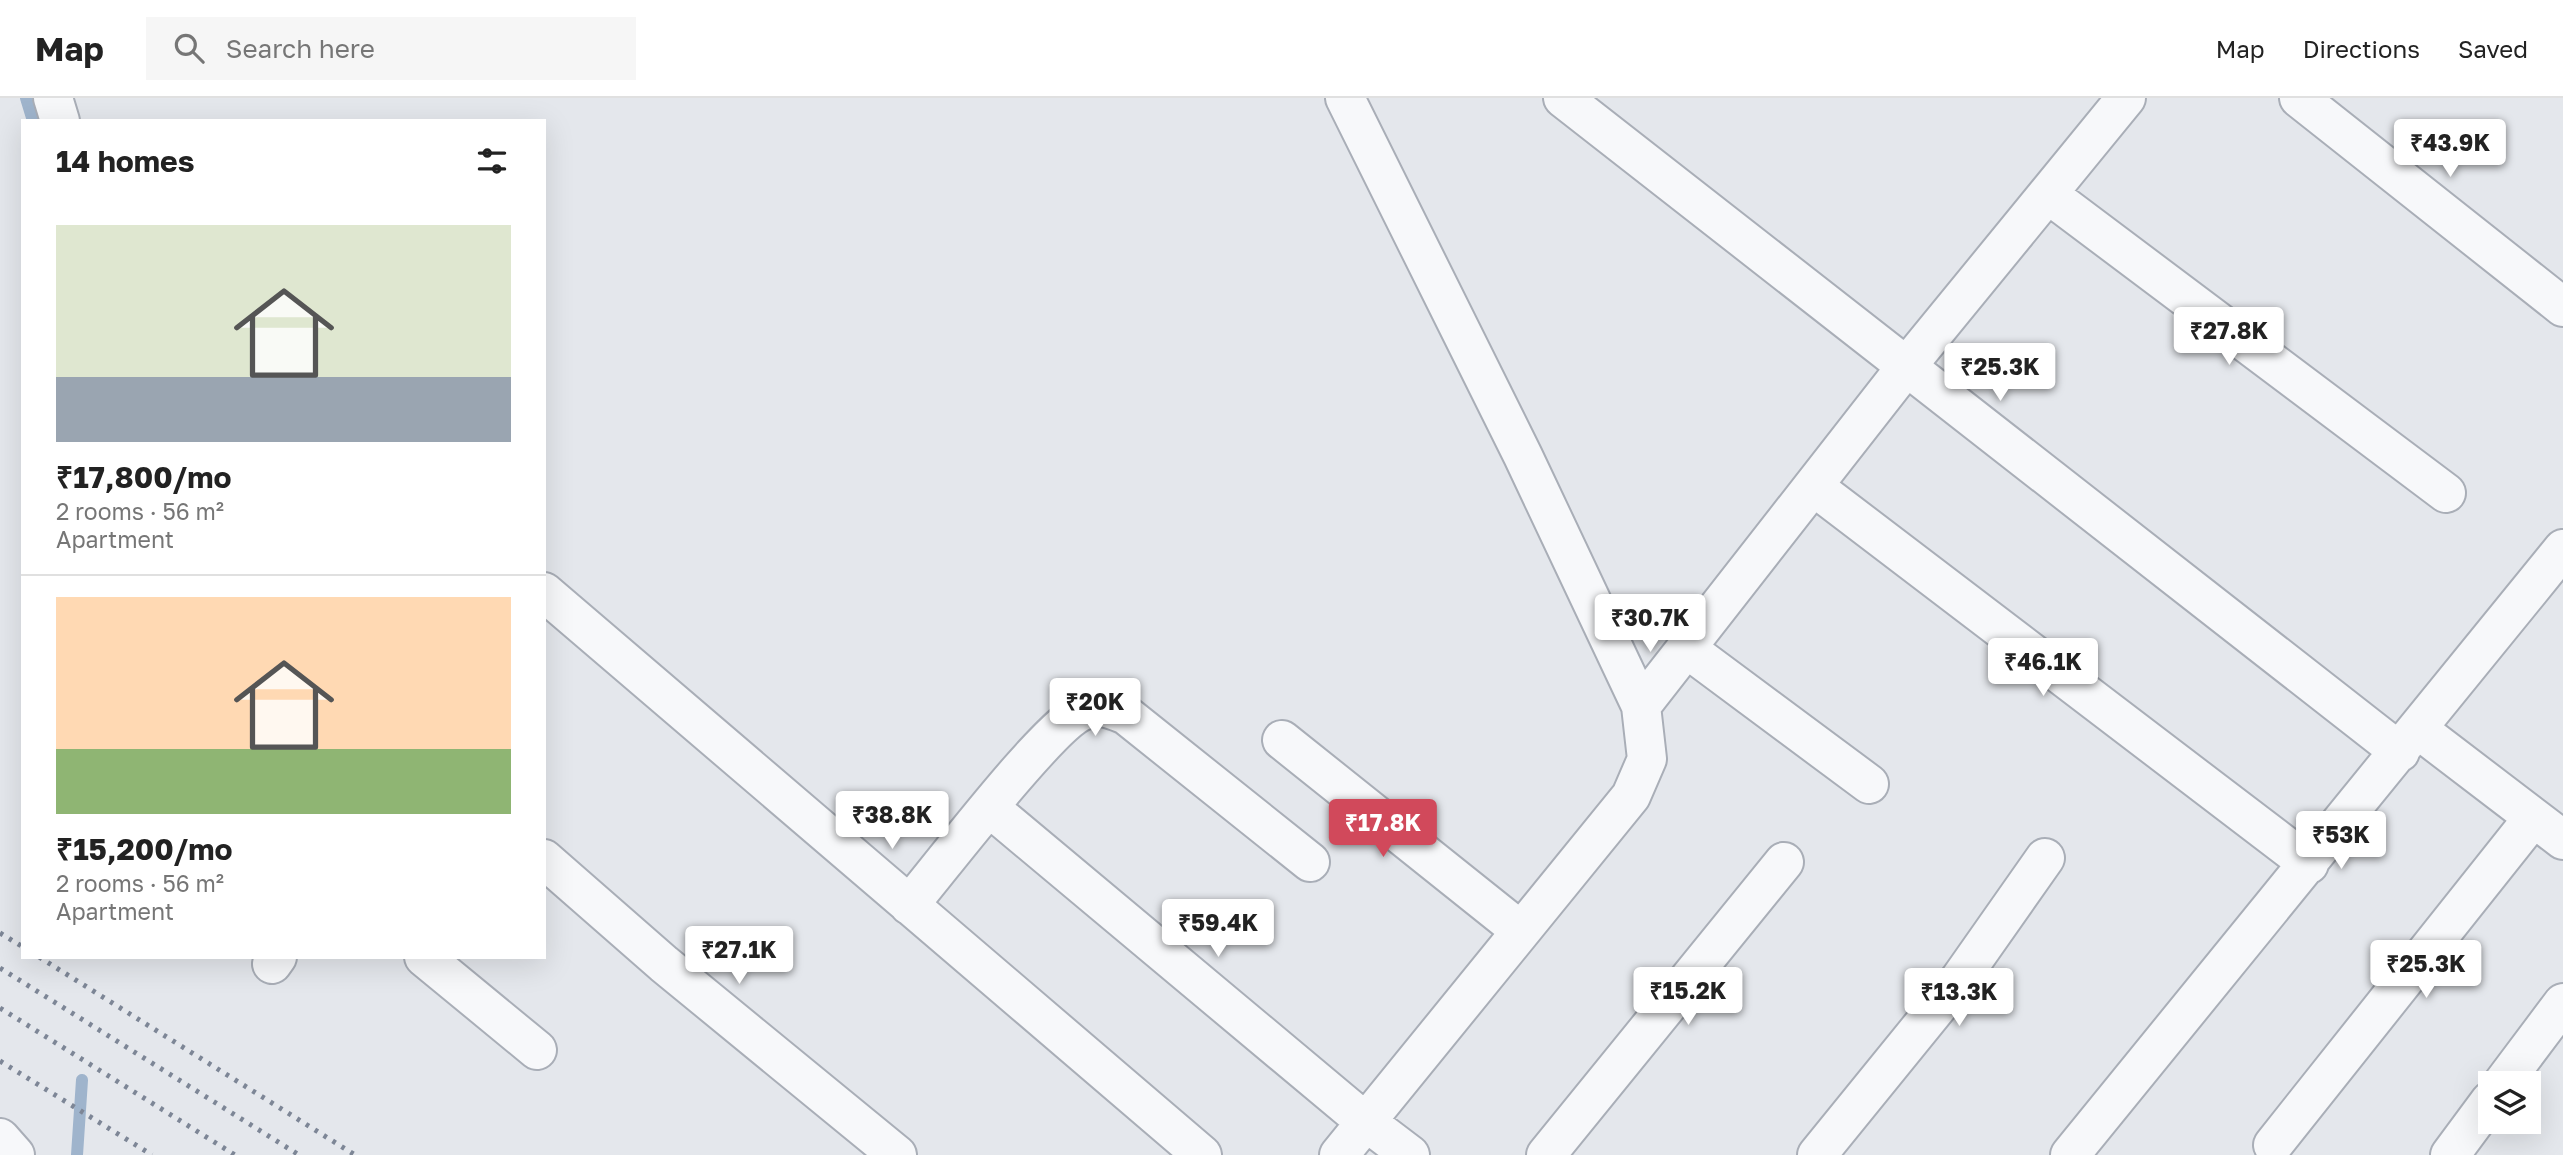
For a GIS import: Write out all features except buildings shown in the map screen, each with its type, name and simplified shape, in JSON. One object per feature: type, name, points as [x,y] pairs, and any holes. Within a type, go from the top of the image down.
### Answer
[{"type":"street","points":[[53,98],[59,119]]},
{"type":"street","points":[[1339,1155],[1631,796],[1647,759],[1641,706],[1517,444],[1345,98]]},
{"type":"street","points":[[1563,98],[1906,367],[2410,741],[2548,829],[2273,1145]]},
{"type":"street","points":[[1641,706],[1906,367],[2126,98]]},
{"type":"street","points":[[2300,98],[2563,307]]},
{"type":"street","points":[[2048,194],[2446,494]]},
{"type":"street","points":[[1813,486],[2309,863]]},
{"type":"street","points":[[2070,1155],[2410,741],[2563,549]]},
{"type":"street","points":[[548,605],[909,905],[1202,1155]]},
{"type":"street","points":[[1686,648],[1869,784]]},
{"type":"street","points":[[909,905],[1052,734],[1082,710],[1102,706],[1126,715],[1310,862]]},
{"type":"street","points":[[1282,740],[1521,931]]},
{"type":"street","points":[[990,808],[1410,1155]]},
{"type":"street","points":[[1817,1155],[1960,979],[2045,858]]},
{"type":"street","points":[[546,861],[664,964],[897,1155]]},
{"type":"street","points":[[1546,1155],[1784,862]]},
{"type":"street","points":[[426,959],[537,1050]]},
{"type":"street","points":[[2512,1071],[2563,1003]]},
{"type":"street","points":[[2450,1155],[2478,1117]]},
{"type":"street","points":[[0,1138],[15,1155]]},
{"type":"waterway","points":[[26,98],[32,119]]},
{"type":"waterway","points":[[77,1155],[82,1080]]},
{"type":"railway","points":[[0,933],[21,946]]},
{"type":"railway","points":[[42,959],[355,1155]]},
{"type":"railway","points":[[0,968],[299,1155]]},
{"type":"railway","points":[[0,1008],[235,1155]]},
{"type":"railway","points":[[0,1061],[152,1155]]}]
